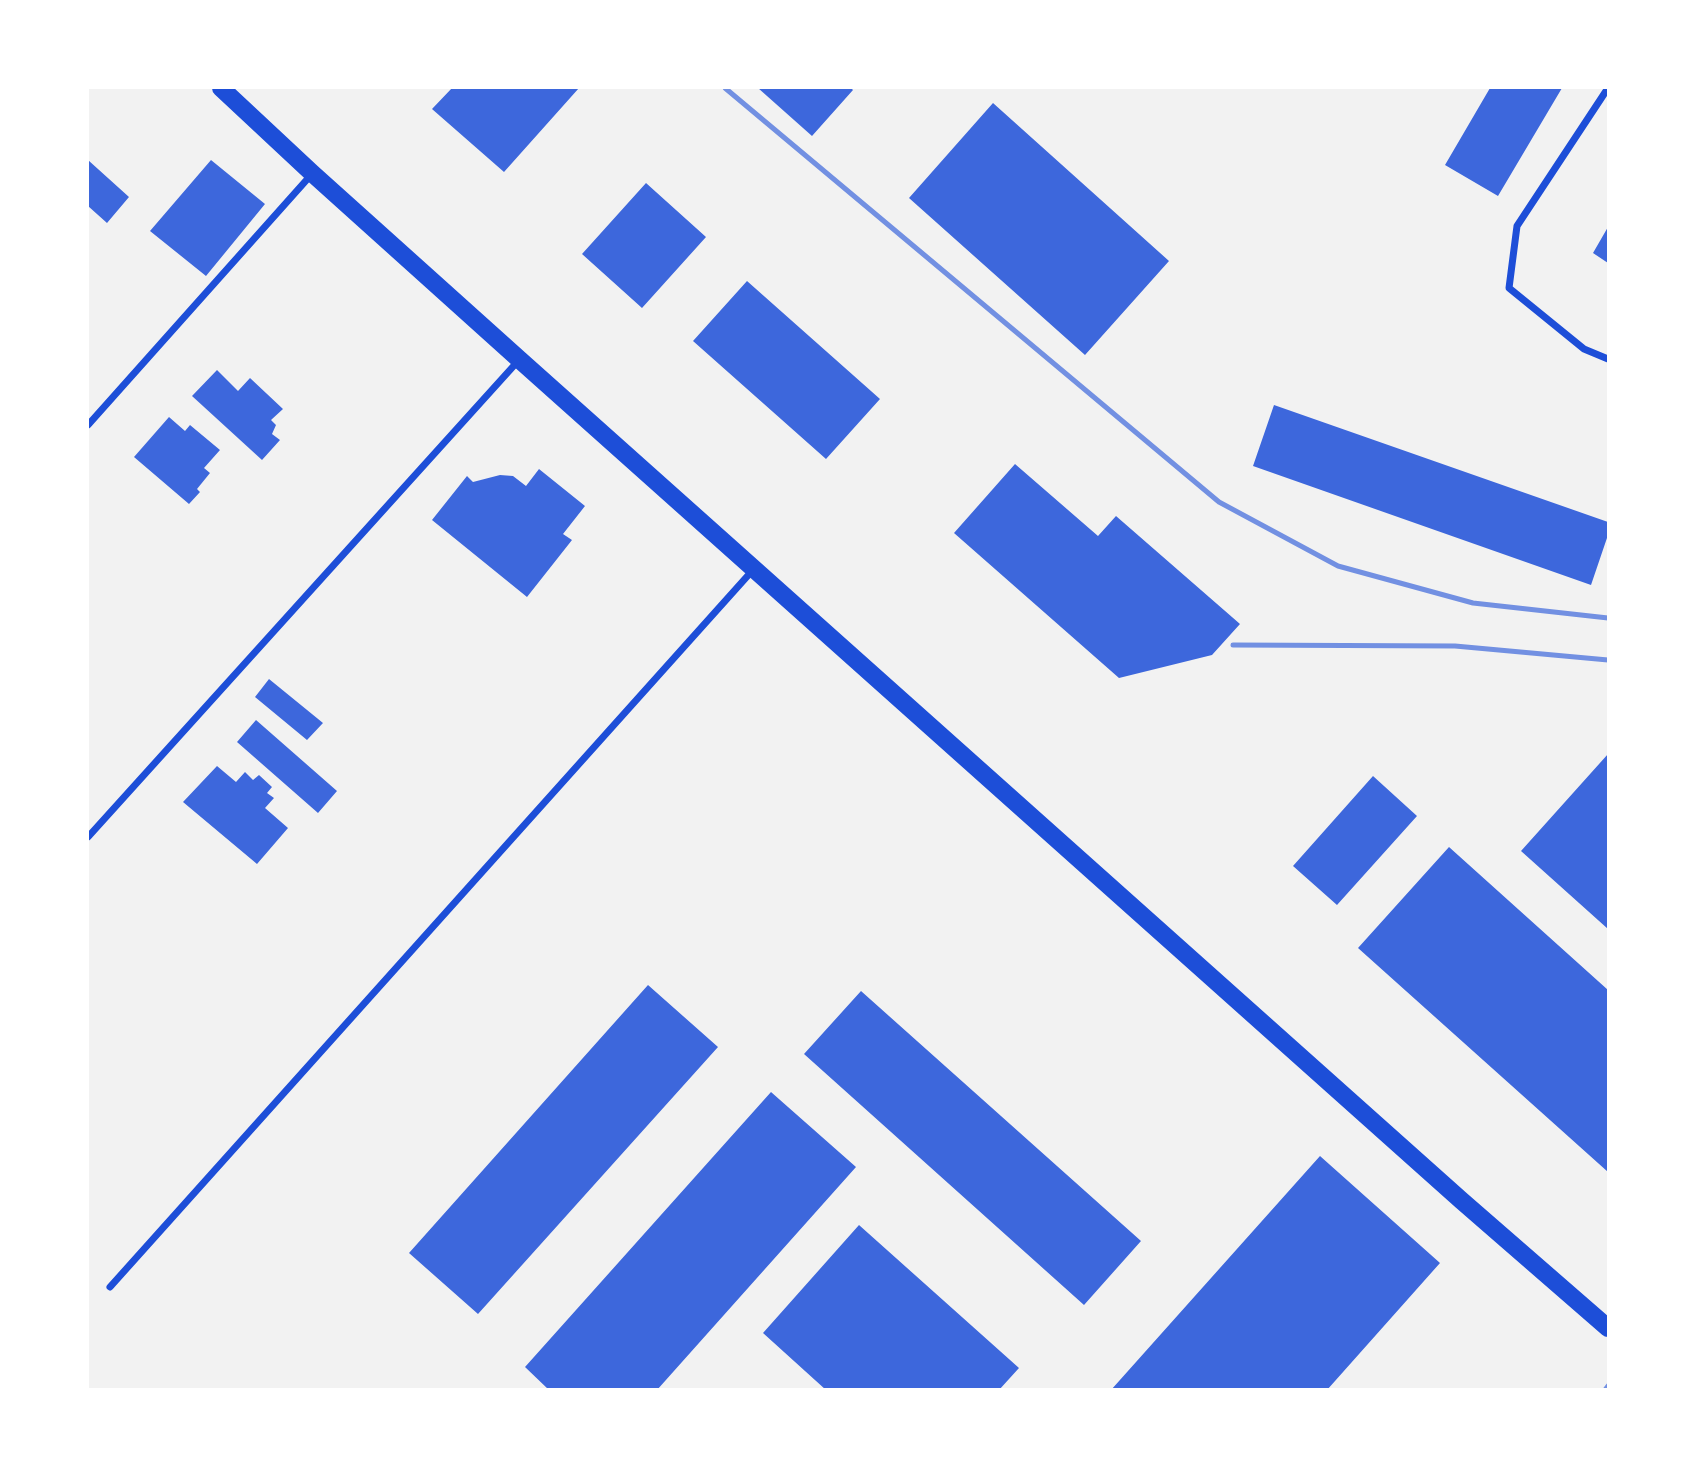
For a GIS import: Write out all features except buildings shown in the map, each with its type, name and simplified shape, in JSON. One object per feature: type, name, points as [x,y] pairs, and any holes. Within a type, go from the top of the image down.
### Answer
[{"type":"main road","points":[[220,88],[520,360],[1462,1201],[1608,1328]]},
{"type":"street","points":[[1608,88],[1517,226],[1509,288],[1584,349],[1608,359]]},
{"type":"street","points":[[88,425],[312,173]]},
{"type":"street","points":[[88,837],[520,360]]},
{"type":"street","points":[[110,1287],[754,569]]},
{"type":"railway","points":[[725,88],[1219,502],[1338,566],[1473,603],[1608,618]]},
{"type":"railway","points":[[1233,645],[1455,646],[1608,660]]},
{"type":"railway","points":[[1605,1390],[1608,1386]]}]
